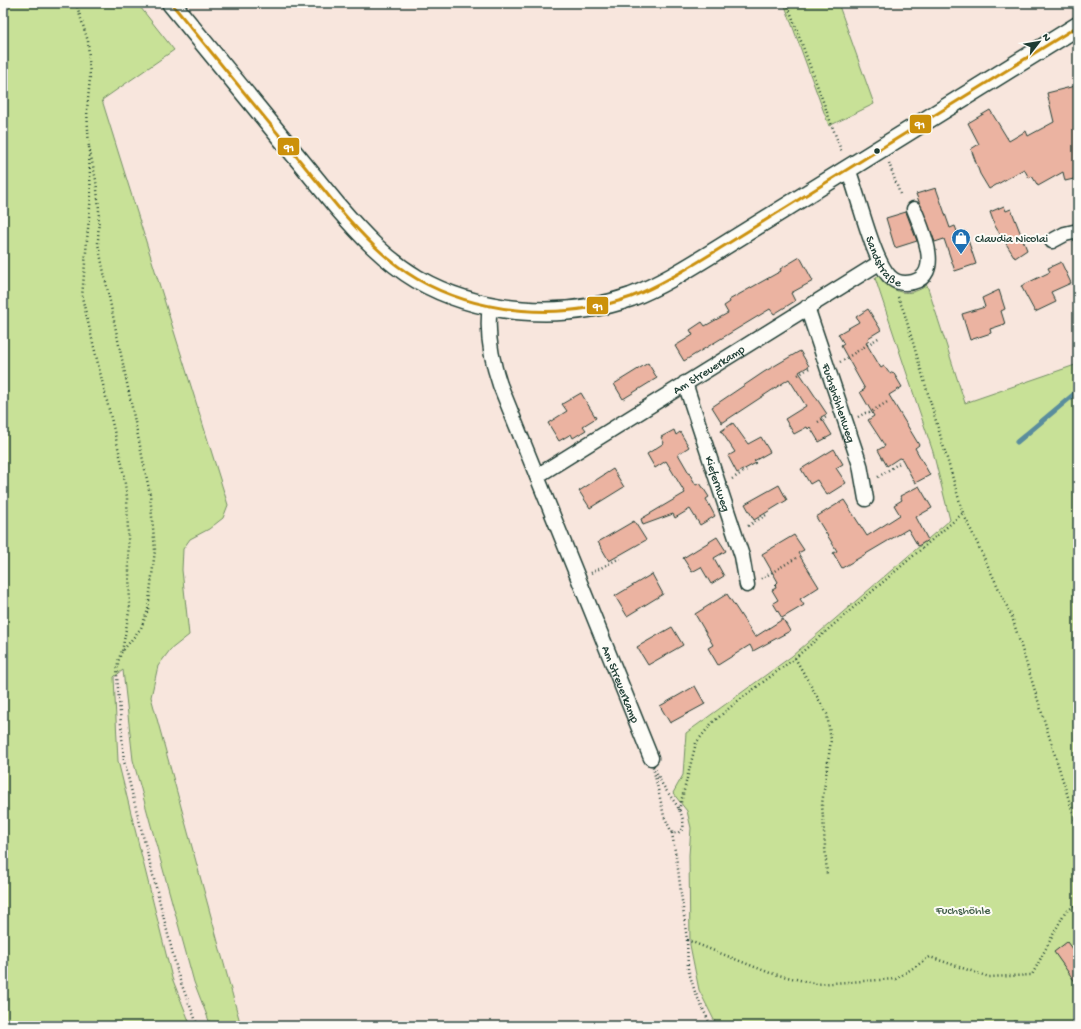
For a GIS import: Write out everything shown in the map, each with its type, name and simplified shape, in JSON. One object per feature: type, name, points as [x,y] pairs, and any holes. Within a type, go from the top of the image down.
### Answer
[{"type":"street","points":[[171,3],[361,234],[383,254],[417,279],[443,291],[490,306],[530,311],[561,311],[586,308],[630,297],[654,287],[680,273],[1078,26]]},
{"type":"street","name":"Sandstraße","points":[[848,169],[879,263],[890,278],[900,282],[916,281],[928,268],[929,255],[914,209]]},
{"type":"street","points":[[1052,241],[1065,234],[1078,231]]},
{"type":"street","name":"Am Streuerkamp","points":[[537,476],[879,263]]},
{"type":"street","name":"Am Streuerkamp","points":[[490,306],[488,323],[491,360],[651,758]]},
{"type":"street","name":"Fuchshöhlenweg","points":[[807,307],[860,465],[865,492]]},
{"type":"street","name":"Kiefernweg","points":[[685,383],[742,556],[747,585]]},
{"type":"path","points":[[76,3],[88,41],[90,78],[87,110],[90,195],[82,297],[122,464],[127,497],[130,606],[122,653]]},
{"type":"path","points":[[787,3],[848,169]]},
{"type":"path","points":[[89,147],[96,180],[99,209],[98,244],[150,494],[154,550],[148,610],[141,628],[122,653],[118,662],[124,761],[179,978],[198,1026]]},
{"type":"path","points":[[888,162],[900,194]]},
{"type":"path","points":[[897,294],[906,319],[963,513],[1012,617],[1078,829]]},
{"type":"path","points":[[828,369],[880,337]]},
{"type":"path","points":[[846,424],[889,401]]},
{"type":"path","points":[[865,492],[901,462]]},
{"type":"path","points":[[679,810],[696,743],[712,723],[734,704],[795,658],[963,513]]},
{"type":"path","points":[[735,534],[766,515]]},
{"type":"path","points":[[586,576],[620,558]]},
{"type":"path","points":[[747,585],[796,558]]},
{"type":"path","points":[[795,658],[827,714],[831,740],[822,804],[827,875]]},
{"type":"path","points":[[651,758],[661,782],[679,810],[684,821],[683,829],[678,833],[672,833]]},
{"type":"path","points":[[651,758],[664,816],[672,833],[687,940],[688,969],[695,992],[711,1026]]},
{"type":"path","points":[[687,940],[770,974],[817,984],[896,979],[930,957],[989,978],[1032,975],[1065,912],[1078,904]]},
{"type":"green space","points":[[3,3],[137,3],[174,50],[102,100],[228,505],[223,518],[209,529],[190,539],[183,549],[182,570],[189,635],[170,650],[158,666],[151,697],[241,1026],[211,1026],[194,982],[133,760],[123,670],[114,677],[118,761],[172,978],[191,1026],[3,1026]]},
{"type":"green space","points":[[784,3],[838,3],[874,104],[829,126]]},
{"type":"green space","name":"Fuchshöhle","points":[[881,275],[890,286],[901,292],[914,292],[927,285],[965,403],[1078,364],[1078,1026],[1035,1026],[1035,1022],[1014,1021],[1013,1026],[717,1026],[699,990],[690,945],[689,855],[691,828],[687,811],[673,793],[683,775],[686,733],[792,656],[950,520],[933,452],[875,278]]},
{"type":"building","points":[[1075,86],[1078,96],[1078,178],[1065,181],[1063,172],[1038,186],[1032,176],[1029,178],[1024,169],[989,189],[980,174],[971,149],[979,144],[968,123],[990,110],[1009,141],[1026,131],[1028,136],[1054,122],[1047,93]]},
{"type":"building","points":[[936,188],[950,228],[955,226],[958,234],[965,231],[976,264],[955,271],[944,239],[935,242],[916,194]]},
{"type":"building","points":[[1004,206],[1006,211],[1011,209],[1027,250],[1015,258],[995,226],[990,212]]},
{"type":"building","points":[[906,212],[917,241],[895,248],[886,218]]},
{"type":"building","points":[[800,257],[813,281],[791,293],[795,301],[774,314],[770,309],[684,361],[675,346],[693,335],[690,330],[702,322],[705,326],[728,313],[724,306],[730,302],[729,300],[781,271],[780,269]]},
{"type":"building","points":[[1061,262],[1071,283],[1051,292],[1056,302],[1035,312],[1021,286],[1050,272],[1048,268]]},
{"type":"building","points":[[999,290],[1005,309],[1001,311],[1005,324],[990,329],[991,333],[970,340],[962,314],[985,307],[982,298]]},
{"type":"building","points":[[868,309],[881,330],[868,338],[869,341],[866,343],[881,368],[884,366],[890,374],[893,372],[902,387],[889,395],[919,445],[915,448],[930,475],[915,483],[902,459],[899,458],[887,466],[878,450],[885,446],[868,420],[874,416],[860,392],[865,389],[841,346],[844,344],[838,334],[859,322],[856,317]]},
{"type":"building","points":[[800,351],[809,366],[799,372],[827,414],[821,417],[832,435],[819,442],[810,427],[808,429],[807,427],[794,434],[785,419],[806,406],[789,379],[722,423],[712,407],[764,372]]},
{"type":"building","points":[[648,363],[657,378],[623,399],[614,384]]},
{"type":"building","points":[[581,393],[596,418],[583,426],[586,430],[573,438],[571,434],[559,441],[548,423],[567,411],[562,404]]},
{"type":"building","points":[[733,423],[748,444],[761,437],[770,452],[754,461],[756,463],[737,473],[728,456],[735,452],[721,431]]},
{"type":"building","points":[[674,430],[676,435],[680,432],[689,447],[678,454],[696,485],[700,483],[709,497],[706,499],[715,516],[700,525],[690,509],[675,518],[673,514],[643,525],[641,519],[685,493],[666,461],[655,468],[647,454],[664,443],[661,437]]},
{"type":"building","points":[[834,449],[843,464],[836,468],[846,483],[827,495],[817,480],[810,484],[801,469]]},
{"type":"building","points":[[613,469],[624,487],[590,508],[579,491]]},
{"type":"building","points":[[779,485],[787,500],[754,520],[745,504]]},
{"type":"building","points":[[919,486],[932,508],[916,517],[928,540],[918,546],[908,529],[842,568],[833,553],[837,551],[816,517],[844,500],[867,536],[900,515],[894,505],[902,500],[900,496]]},
{"type":"building","points":[[634,521],[646,540],[609,561],[598,542]]},
{"type":"building","points":[[794,535],[804,550],[798,553],[819,587],[800,599],[804,605],[782,618],[773,603],[778,600],[772,590],[776,588],[775,585],[778,582],[762,554]]},
{"type":"building","points":[[717,537],[726,551],[714,558],[724,576],[711,584],[701,567],[692,572],[683,558]]},
{"type":"building","points":[[652,574],[663,594],[627,616],[615,596]]},
{"type":"building","points":[[727,594],[755,637],[783,619],[790,631],[753,651],[750,645],[718,665],[708,648],[713,645],[695,614]]},
{"type":"building","points":[[672,627],[683,645],[648,665],[637,647]]},
{"type":"building","points":[[695,686],[705,704],[670,723],[660,706]]},
{"type":"building","points":[[1067,942],[1078,957],[1078,986],[1054,952]]},
{"type":"waterway","points":[[1017,442],[1078,391]]},
{"type":"transit line","name":"91","points":[[171,3],[337,206],[364,236],[384,255],[405,272],[417,279],[441,291],[467,300],[494,307],[550,311],[605,305],[631,297],[662,283],[1078,26]]},
{"type":"place","name":"Claudia Nicolai","points":[[961,255]]}]
